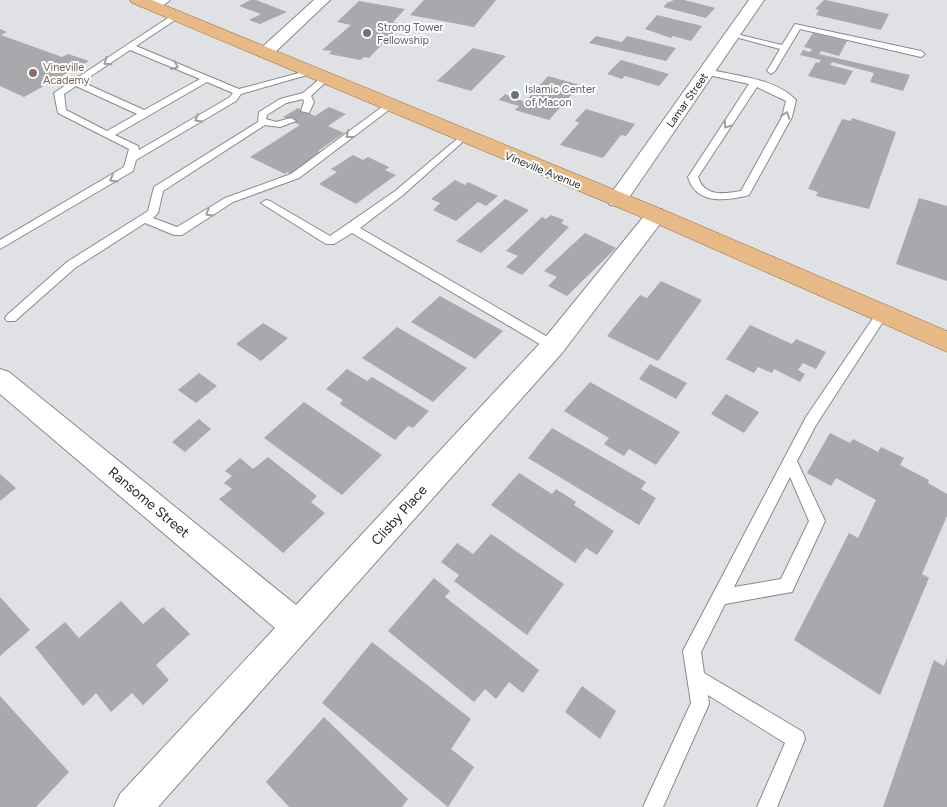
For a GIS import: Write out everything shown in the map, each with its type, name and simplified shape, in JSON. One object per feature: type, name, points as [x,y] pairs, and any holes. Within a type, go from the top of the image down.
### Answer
[{"type":"main road","name":"Vineville Avenue","points":[[138,0],[159,3],[178,16],[388,106],[656,215],[947,342]]},
{"type":"street","points":[[265,53],[323,0]]},
{"type":"street","name":"Lamar Street","points":[[617,200],[757,0]]},
{"type":"street","name":"Clisby Place","points":[[133,807],[553,346],[656,215]]},
{"type":"street","name":"Ransome Street","points":[[0,379],[298,626]]},
{"type":"lane","points":[[0,245],[129,169],[134,148],[61,111],[59,93],[178,16]]},
{"type":"lane","points":[[771,71],[798,26],[921,54]]},
{"type":"lane","points":[[732,35],[784,48]]},
{"type":"lane","points":[[130,47],[238,92],[318,76]]},
{"type":"lane","points":[[707,72],[754,84],[777,90],[790,100],[787,116],[745,193],[720,197],[700,191],[694,185],[692,177],[754,84]]},
{"type":"lane","points":[[264,122],[261,120],[262,114],[295,96],[306,94],[318,76]]},
{"type":"lane","points":[[107,135],[207,79]]},
{"type":"lane","points":[[76,82],[144,114]]},
{"type":"lane","points":[[132,158],[233,99],[238,92]]},
{"type":"lane","points":[[306,94],[309,102],[306,111]]},
{"type":"lane","points":[[146,219],[178,232],[229,200],[294,176],[388,106]]},
{"type":"lane","points":[[11,318],[71,265],[153,213],[158,189],[264,122],[282,126],[291,121]]},
{"type":"lane","points":[[266,203],[330,241],[352,228],[399,193],[463,137]]},
{"type":"lane","points":[[352,228],[553,346]]},
{"type":"lane","points":[[653,807],[700,704],[692,652],[811,422],[882,314]]},
{"type":"lane","points":[[721,597],[786,586],[816,521],[790,461]]},
{"type":"lane","points":[[696,678],[796,738],[767,807]]},
{"type":"building","points":[[250,0],[256,0],[287,12],[260,24],[249,20],[261,14],[239,6]]},
{"type":"building","points":[[424,0],[496,0],[474,27],[410,15]]},
{"type":"building","points":[[671,0],[684,0],[715,8],[706,18],[663,7],[668,2],[674,1]]},
{"type":"building","points":[[824,0],[889,14],[881,30],[816,15],[819,10],[815,9]]},
{"type":"building","name":"Strong Tower Fellowship","points":[[359,1],[405,9],[393,22],[402,24],[369,58],[364,57],[360,60],[329,54],[332,51],[322,50],[351,25],[337,22]]},
{"type":"building","points":[[657,15],[702,26],[691,41],[673,36],[671,38],[645,29]]},
{"type":"building","name":"Vineville Academy","points":[[0,29],[7,32],[1,35],[62,57],[68,54],[89,61],[24,97],[0,86]]},
{"type":"building","points":[[813,33],[847,41],[839,56],[821,51],[819,54],[910,75],[903,91],[870,82],[874,73],[832,62],[830,65],[853,71],[845,85],[808,76],[816,62],[819,63],[821,60],[800,55],[803,50],[810,52],[812,49],[804,47]]},
{"type":"building","points":[[596,36],[622,42],[627,36],[676,48],[666,61],[589,43]]},
{"type":"building","points":[[473,48],[506,56],[471,91],[437,81]]},
{"type":"building","points":[[621,60],[669,74],[659,86],[625,76],[622,79],[607,74]]},
{"type":"building","points":[[548,76],[580,85],[549,120],[515,110],[519,106],[499,100],[505,94],[525,102]]},
{"type":"building","points":[[329,107],[346,114],[328,126],[344,133],[318,151],[325,155],[294,176],[287,172],[285,174],[250,157],[300,125],[283,117],[298,108],[315,116]]},
{"type":"building","points":[[586,109],[635,124],[626,136],[621,135],[603,158],[560,145],[579,123],[575,121]]},
{"type":"building","points":[[852,118],[896,132],[869,209],[816,196],[818,192],[808,189],[842,119],[851,121]]},
{"type":"building","points":[[353,155],[363,160],[368,157],[389,167],[385,170],[396,175],[356,204],[319,184],[337,172],[331,169]]},
{"type":"building","points":[[455,180],[465,185],[468,182],[498,196],[486,206],[478,202],[456,221],[433,210],[440,203],[431,199]]},
{"type":"building","points":[[919,198],[947,206],[947,281],[896,264]]},
{"type":"building","points":[[505,199],[529,210],[481,253],[456,241]]},
{"type":"building","points":[[551,215],[564,220],[561,223],[569,227],[522,275],[506,267],[518,256],[506,251],[542,217],[546,219]]},
{"type":"building","points":[[585,233],[616,248],[567,296],[548,286],[557,277],[544,271]]},
{"type":"building","points":[[661,281],[702,300],[658,361],[607,336],[640,295],[647,298]]},
{"type":"building","points":[[440,296],[503,331],[475,359],[411,322]]},
{"type":"building","points":[[263,323],[288,338],[261,361],[236,344]]},
{"type":"building","points":[[750,325],[792,344],[796,339],[826,352],[816,369],[803,363],[798,370],[805,374],[800,382],[774,369],[772,373],[758,367],[754,373],[726,359]]},
{"type":"building","points":[[397,327],[467,368],[433,402],[362,358]]},
{"type":"building","points":[[650,364],[687,383],[676,399],[639,379]]},
{"type":"building","points":[[347,369],[367,381],[372,377],[429,411],[413,428],[408,426],[395,440],[340,404],[343,400],[326,389]]},
{"type":"building","points":[[199,373],[217,386],[196,403],[178,390]]},
{"type":"building","points":[[590,382],[680,432],[656,465],[629,449],[624,456],[604,444],[609,438],[564,411]]},
{"type":"building","points":[[726,394],[759,412],[744,433],[711,414]]},
{"type":"building","points":[[304,402],[382,455],[342,495],[264,438]]},
{"type":"building","points":[[199,419],[211,429],[185,452],[172,442]]},
{"type":"building","points":[[552,428],[646,482],[641,489],[656,498],[639,525],[528,458]]},
{"type":"building","points":[[830,433],[850,443],[853,439],[878,452],[881,447],[904,458],[900,465],[929,480],[928,483],[947,494],[947,516],[922,574],[929,578],[880,695],[794,640],[849,533],[858,538],[876,500],[836,478],[831,486],[807,473]]},
{"type":"building","points":[[268,457],[317,496],[311,502],[325,513],[283,553],[219,499],[232,489],[224,483],[232,476],[225,471],[240,458],[253,469]]},
{"type":"building","points":[[519,473],[552,494],[556,489],[576,502],[574,505],[614,531],[597,555],[586,548],[575,563],[491,505]]},
{"type":"building","points":[[0,474],[16,488],[0,501]]},
{"type":"building","points":[[491,534],[564,584],[527,635],[454,581],[459,575],[441,562],[457,543],[473,554]]},
{"type":"building","points":[[434,578],[450,591],[445,597],[539,670],[523,693],[509,682],[496,699],[485,689],[474,702],[388,631]]},
{"type":"building","points":[[0,597],[30,630],[0,656]]},
{"type":"building","points":[[121,601],[143,624],[163,607],[190,634],[156,665],[169,680],[143,705],[132,693],[111,712],[96,693],[83,706],[35,647],[65,622],[79,638]]},
{"type":"building","points":[[372,642],[471,719],[451,749],[474,767],[448,807],[322,703]]},
{"type":"building","points":[[947,658],[947,807],[883,807],[934,660],[944,666]]},
{"type":"building","points":[[582,686],[616,711],[600,739],[565,712]]},
{"type":"building","points":[[0,696],[69,772],[36,807],[0,807]]},
{"type":"building","points":[[324,717],[408,799],[402,807],[289,807],[266,782]]},
{"type":"place","name":"Strong Tower Fellowship","points":[[367,33]]},
{"type":"place","name":"Vineville Academy","points":[[33,73]]},
{"type":"place","name":"Islamic Center of Macon","points":[[515,95]]}]
